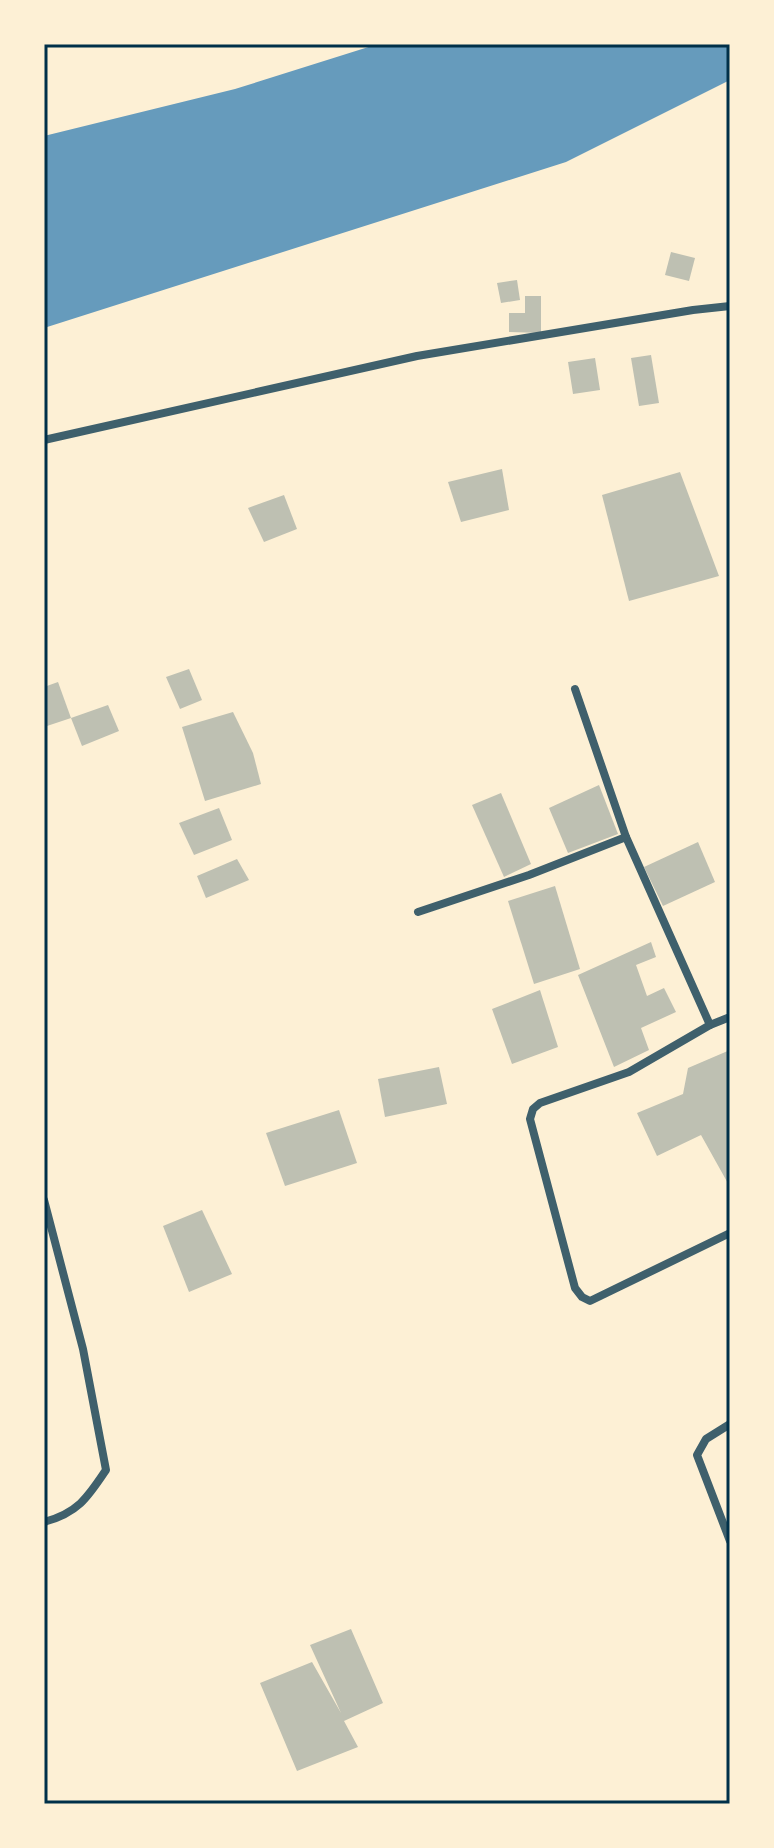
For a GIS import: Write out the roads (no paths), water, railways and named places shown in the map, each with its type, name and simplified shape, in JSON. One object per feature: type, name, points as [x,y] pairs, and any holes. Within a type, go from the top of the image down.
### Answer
[{"type":"street","points":[[44,440],[417,356],[730,306]]},
{"type":"street","points":[[575,689],[626,837],[710,1025]]},
{"type":"street","points":[[418,912],[529,875],[626,837]]},
{"type":"street","points":[[730,1017],[710,1025],[629,1072],[540,1103],[533,1109],[530,1119],[575,1288],[582,1297],[590,1301],[730,1233]]},
{"type":"street","points":[[44,1200],[83,1349],[106,1470],[86,1500],[56,1519],[44,1522]]},
{"type":"street","points":[[730,1424],[706,1439],[697,1455],[730,1541]]},
{"type":"water","points":[[378,44],[730,44],[730,80],[566,162],[44,328],[44,136],[235,89]]}]
